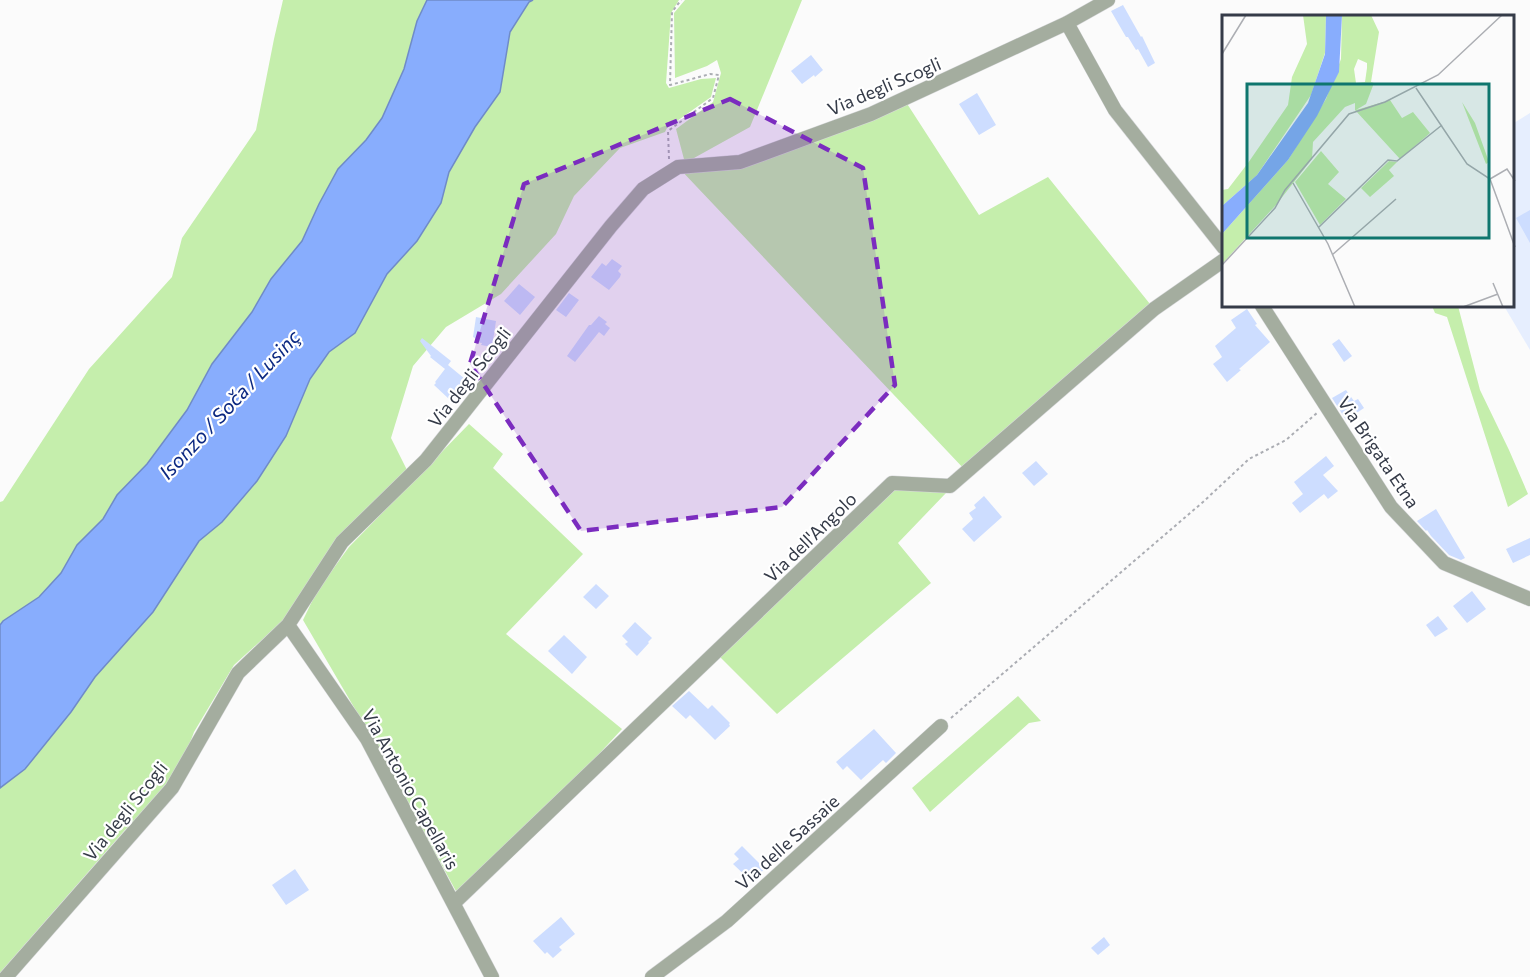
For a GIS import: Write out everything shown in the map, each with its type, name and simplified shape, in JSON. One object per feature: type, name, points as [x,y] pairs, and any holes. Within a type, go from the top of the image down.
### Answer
[{"type":"street","name":"Via degli Scogli","points":[[6,977],[172,788],[238,673],[288,625],[342,542],[426,460],[643,189],[678,166],[740,162],[872,114],[1067,23],[1108,0]]},
{"type":"street","points":[[1067,23],[1115,110],[1222,245]]},
{"type":"street","name":"Via dell'Angolo","points":[[454,903],[892,483],[950,486],[1154,309],[1222,261]]},
{"type":"street","name":"Via Brigata Etna","points":[[1263,308],[1390,507],[1444,563],[1530,600]]},
{"type":"street","name":"Via Antonio Capellaris","points":[[288,625],[367,739],[492,977]]},
{"type":"street","name":"Via delle Sassaie","points":[[651,977],[727,921],[941,726]]},
{"type":"path","points":[[669,171],[668,130],[713,98],[719,75],[710,74],[670,85],[672,12],[681,0]]},
{"type":"path","points":[[941,726],[1203,502],[1249,459],[1286,440],[1326,405]]},
{"type":"highlighted area","points":[[730,99],[863,168],[895,385],[782,507],[581,531],[470,364],[524,184]]},
{"type":"shaded area","points":[[1530,113],[1530,350],[1505,308],[1515,308],[1515,122]]},
{"type":"green space","points":[[283,0],[427,0],[417,21],[404,69],[382,118],[319,204],[302,241],[271,279],[252,312],[212,364],[187,410],[147,464],[117,495],[103,519],[77,545],[61,573],[39,597],[0,625],[0,502],[3,501],[89,369],[172,277],[182,238],[256,130]]},
{"type":"green space","points":[[533,0],[679,0],[671,13],[666,83],[669,88],[701,79],[716,78],[711,97],[667,128],[665,132],[620,148],[574,196],[556,234],[501,294],[446,327],[413,366],[391,438],[408,472],[286,618],[234,665],[194,732],[181,767],[149,809],[125,830],[0,973],[0,788],[25,769],[71,712],[95,677],[153,612],[199,541],[222,522],[257,481],[286,436],[310,379],[329,352],[355,333],[387,274],[417,241],[441,203],[449,172],[475,127],[500,92],[510,32],[529,2]]},
{"type":"green space","points":[[685,0],[802,0],[750,127],[685,163],[676,129],[713,102],[721,73],[717,60],[675,78],[674,13]]},
{"type":"green space","points":[[904,99],[979,215],[1048,177],[1154,309],[966,471],[678,167],[740,162]]},
{"type":"green space","points":[[1433,308],[1459,308],[1480,390],[1528,494],[1508,507],[1447,317],[1435,313]]},
{"type":"green space","points":[[469,424],[503,454],[493,468],[583,554],[506,634],[622,729],[586,768],[457,893],[379,750],[303,620],[317,591],[349,547]]},
{"type":"green space","points":[[895,489],[946,493],[898,543],[931,583],[777,714],[719,656]]},
{"type":"green space","points":[[1018,696],[1041,721],[1029,723],[930,812],[912,788]]},
{"type":"water","name":"Isonzo / Soča / Lusinç","points":[[427,0],[533,0],[529,2],[510,32],[500,92],[475,127],[449,172],[441,203],[417,241],[387,274],[355,333],[329,352],[310,379],[286,436],[257,481],[222,522],[199,541],[153,612],[95,677],[71,712],[25,769],[0,788],[0,625],[39,597],[61,573],[77,545],[103,519],[117,495],[147,464],[187,410],[212,364],[252,312],[271,279],[302,241],[338,169],[366,140],[382,118],[404,69],[417,21]]},
{"type":"building","points":[[1123,5],[1155,63],[1148,67],[1138,49],[1136,50],[1126,37],[1111,11]]},
{"type":"building","points":[[811,55],[823,70],[802,84],[791,71]]},
{"type":"building","points":[[977,93],[996,125],[979,135],[959,104]]},
{"type":"building","points":[[1530,210],[1530,243],[1516,218]]},
{"type":"building","points":[[612,259],[622,266],[618,271],[621,274],[620,277],[609,290],[591,277],[602,263],[606,266]]},
{"type":"building","points":[[519,284],[535,297],[520,315],[504,301]]},
{"type":"building","points":[[569,293],[579,300],[566,317],[556,310]]},
{"type":"building","points":[[1247,309],[1257,324],[1255,325],[1270,342],[1227,382],[1213,364],[1222,357],[1215,346],[1236,328],[1231,320]]},
{"type":"building","points":[[599,316],[607,322],[605,324],[610,328],[604,336],[599,332],[575,362],[567,356],[589,325]]},
{"type":"building","points":[[476,317],[496,321],[492,347],[475,342],[473,337]]},
{"type":"building","points":[[422,338],[451,361],[445,369],[430,357],[420,341]]},
{"type":"building","points":[[1339,339],[1352,356],[1344,362],[1332,344]]},
{"type":"building","points":[[448,365],[465,379],[449,399],[434,385]]},
{"type":"building","points":[[1346,390],[1354,401],[1358,399],[1364,408],[1346,420],[1332,398]]},
{"type":"building","points":[[1326,456],[1334,466],[1323,475],[1338,491],[1328,499],[1324,494],[1300,513],[1292,503],[1303,494],[1294,482]]},
{"type":"building","points":[[1036,461],[1048,474],[1034,486],[1022,473]]},
{"type":"building","points":[[984,496],[1002,517],[974,542],[962,529],[973,519],[969,513],[976,508],[974,505]]},
{"type":"building","points":[[1436,509],[1465,558],[1461,560],[1449,555],[1417,521]]},
{"type":"building","points":[[1530,538],[1530,555],[1513,563],[1506,549]]},
{"type":"building","points":[[596,584],[609,596],[596,609],[583,597]]},
{"type":"building","points":[[1472,591],[1486,609],[1467,623],[1453,606]]},
{"type":"building","points":[[1438,616],[1448,629],[1435,637],[1426,625]]},
{"type":"building","points":[[635,622],[652,638],[637,656],[625,644],[628,642],[622,636]]},
{"type":"building","points":[[564,635],[587,657],[572,674],[548,651]]},
{"type":"building","points":[[689,691],[708,709],[712,705],[730,723],[730,726],[715,740],[690,715],[686,719],[672,706]]},
{"type":"building","points":[[874,729],[896,753],[886,763],[883,760],[861,780],[847,766],[843,770],[836,762]]},
{"type":"building","points":[[742,846],[765,869],[751,881],[733,864],[739,859],[734,854]]},
{"type":"building","points":[[295,869],[309,890],[286,905],[272,885]]},
{"type":"building","points":[[561,917],[575,934],[559,947],[562,950],[553,958],[547,952],[545,954],[533,941]]},
{"type":"building","points":[[1104,937],[1110,945],[1098,955],[1091,948]]}]
